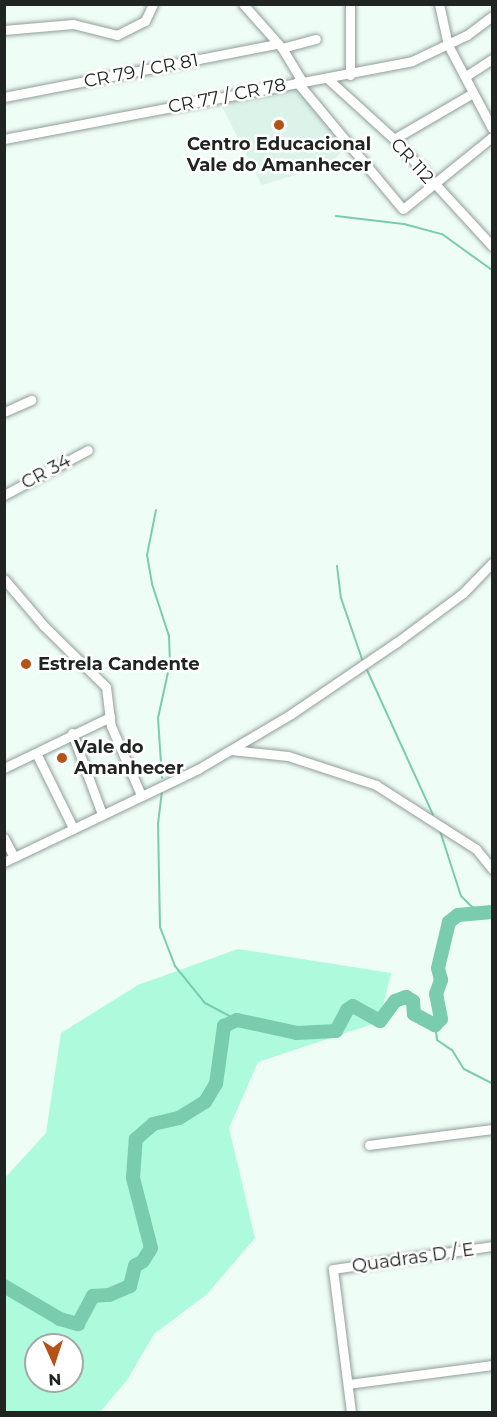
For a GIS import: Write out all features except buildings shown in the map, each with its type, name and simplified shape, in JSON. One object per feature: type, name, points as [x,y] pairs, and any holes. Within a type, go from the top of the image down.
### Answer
[{"type":"street","points":[[4,30],[72,24],[117,34],[145,21],[153,4]]},
{"type":"street","points":[[243,4],[280,46],[300,82],[403,208],[435,186],[492,137]]},
{"type":"street","points":[[350,4],[350,75]]},
{"type":"street","points":[[439,4],[448,45],[492,128]]},
{"type":"street","name":"CR 77 / CR 78","points":[[4,139],[300,82],[328,80],[412,61],[448,45],[492,16]]},
{"type":"street","name":"CR 79 / CR 81","points":[[4,97],[316,39]]},
{"type":"street","points":[[466,76],[492,59]]},
{"type":"street","name":"CR 112","points":[[328,80],[394,139],[492,246]]},
{"type":"street","points":[[394,139],[473,93]]},
{"type":"street","points":[[4,412],[32,400]]},
{"type":"street","name":"CR 34","points":[[4,495],[88,450]]},
{"type":"street","points":[[4,862],[231,750],[397,642],[463,593],[492,563]]},
{"type":"street","points":[[4,579],[44,626],[106,687],[110,717],[141,795]]},
{"type":"street","points":[[4,768],[38,755],[72,733],[110,717]]},
{"type":"street","points":[[72,733],[102,814]]},
{"type":"street","points":[[231,750],[288,756],[376,786],[476,849],[492,868]]},
{"type":"street","points":[[38,755],[73,828]]},
{"type":"street","points":[[4,838],[14,857]]},
{"type":"street","points":[[369,1145],[492,1129]]},
{"type":"street","name":"Quadras D / E","points":[[348,1384],[333,1269],[492,1246]]},
{"type":"street","points":[[351,1413],[348,1384],[492,1365]]},
{"type":"shaded area","name":"Centro Educacional Vale do Amanhecer","points":[[297,89],[346,146],[331,164],[262,185],[220,103]]},
{"type":"green space","points":[[238,949],[391,973],[379,1022],[258,1062],[229,1128],[255,1238],[207,1294],[154,1334],[127,1380],[100,1412],[5,1412],[5,1178],[46,1133],[61,1033],[138,985]]},
{"type":"waterway","points":[[336,216],[404,224],[442,234],[492,270]]},
{"type":"waterway","points":[[156,510],[147,555],[152,584],[169,636],[170,663],[158,718],[162,778]]},
{"type":"waterway","points":[[337,566],[341,598],[362,659]]},
{"type":"waterway","points":[[367,670],[433,815]]},
{"type":"waterway","points":[[162,791],[158,823],[160,927],[175,966],[205,1003],[237,1020]]},
{"type":"waterway","points":[[440,831],[461,896],[472,907],[486,912]]},
{"type":"waterway","points":[[4,1286],[60,1319],[78,1324],[93,1296],[109,1295],[130,1286],[135,1266],[143,1261],[151,1248],[133,1178],[136,1139],[153,1124],[179,1118],[205,1102],[216,1084],[224,1026],[237,1020],[297,1033],[336,1031],[347,1010],[353,1006],[380,1021],[395,1001],[406,997],[413,1001],[414,1014],[435,1025],[441,1019],[436,994],[441,980],[438,968],[449,922],[458,915],[492,912]]},
{"type":"waterway","points":[[435,1025],[437,1040],[452,1050],[464,1069],[492,1083]]},
{"type":"place","name":"Centro Educacional Vale do Amanhecer","points":[[279,125]]},
{"type":"place","name":"Estrela Candente","points":[[26,664]]},
{"type":"place","name":"Vale do Amanhecer","points":[[62,758]]}]
